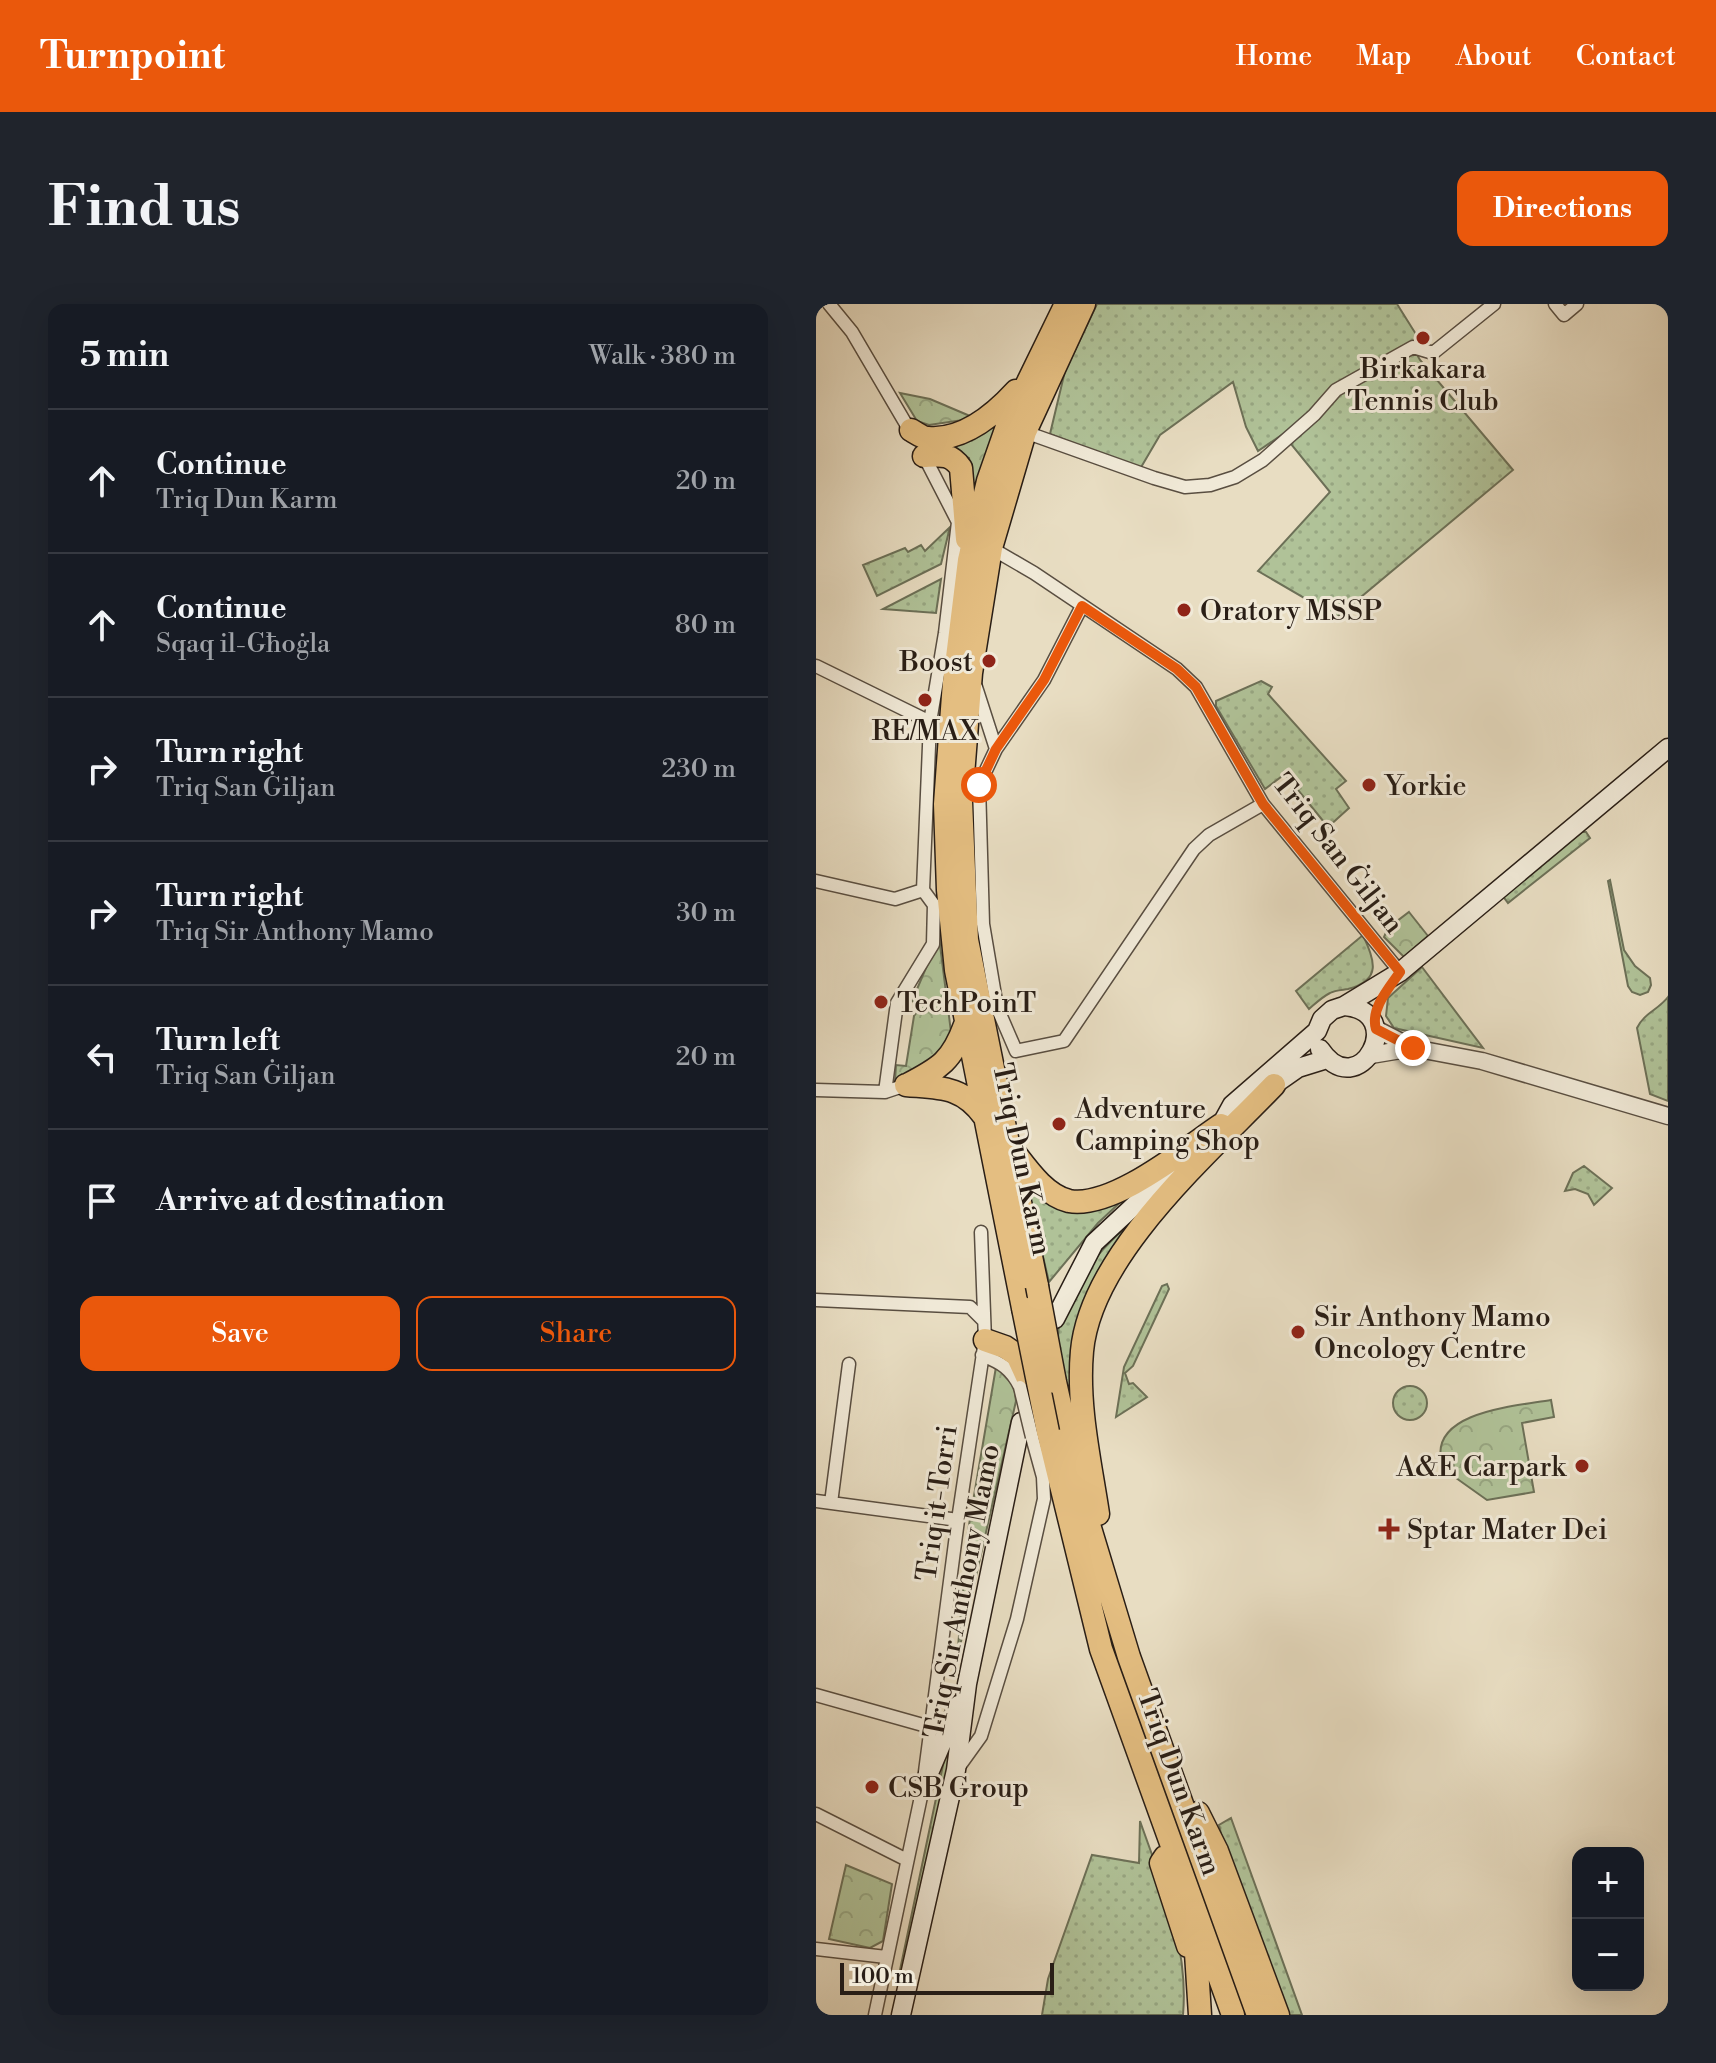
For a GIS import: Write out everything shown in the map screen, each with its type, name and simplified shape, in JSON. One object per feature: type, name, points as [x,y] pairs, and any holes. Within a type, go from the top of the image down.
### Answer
[{"type":"highway","name":"Triq Dun Karm","points":[[1066,304],[1009,421],[988,481],[969,560],[954,682],[945,804],[949,903],[965,1025],[1023,1308],[1034,1430],[1101,1649],[1233,2015]]},
{"type":"highway","name":"Triq Dun Karm","points":[[1084,304],[1025,432],[991,548],[971,673],[961,801],[967,940],[1080,1495],[1153,1722],[1258,2015]]},
{"type":"highway","points":[[911,430],[927,438],[964,432],[995,414],[1035,369]]},
{"type":"highway","points":[[924,456],[946,455],[955,459],[961,468],[969,560]]},
{"type":"highway","points":[[896,1089],[938,1068],[949,1059],[965,1025]]},
{"type":"highway","points":[[1108,1589],[1082,1401],[1082,1351],[1087,1323],[1097,1294],[1140,1226],[1274,1085]]},
{"type":"highway","points":[[896,1089],[943,1088],[972,1101],[984,1117]]},
{"type":"highway","points":[[1007,1144],[1035,1179],[1052,1192],[1069,1201],[1092,1200],[1115,1194],[1133,1184],[1221,1125]]},
{"type":"highway","points":[[983,1338],[1017,1355],[1025,1369],[1034,1430]]},
{"type":"highway","points":[[1101,1649],[1101,1673],[1196,1953],[1200,2015]]},
{"type":"highway","points":[[1153,1722],[1217,1851],[1278,2015]]},
{"type":"highway","points":[[1165,1857],[1161,1863],[1187,1940],[1192,1989],[1189,2015]]},
{"type":"main road","points":[[1221,1125],[1232,1105],[1317,1031],[1322,1019],[1332,1010],[1400,972],[1668,748]]},
{"type":"main road","points":[[1317,1031],[1318,1046],[1327,1059],[1337,1065],[1363,1064],[1376,1043],[1374,1026],[1381,1001],[1400,972]]},
{"type":"main road","points":[[1344,1006],[1362,1010],[1374,1026]]},
{"type":"main road","points":[[1055,1319],[1094,1243],[1221,1125],[1298,1068],[1327,1059]]},
{"type":"main road","name":"Triq Sir Anthony Mamo","points":[[901,2015],[956,1770],[967,1684],[995,1557],[1034,1430]]},
{"type":"main road","points":[[923,1787],[967,1684]]},
{"type":"street","points":[[816,1090],[896,1089],[897,1003],[933,944],[934,905],[923,890],[930,722],[945,633],[958,522],[911,430],[852,332],[829,304]]},
{"type":"street","points":[[1025,432],[1174,484],[1185,487],[1210,485],[1235,477],[1263,460],[1314,415],[1336,390],[1413,347],[1433,353],[1494,304]]},
{"type":"street","points":[[1555,304],[1564,315],[1577,304]]},
{"type":"street","name":"Triq San Ġiljan","points":[[991,548],[1034,573],[1177,669],[1196,687],[1263,804],[1400,972]]},
{"type":"street","points":[[996,749],[1044,680],[1082,606]]},
{"type":"street","points":[[816,666],[930,722]]},
{"type":"street","name":"Triq Dun Karm","points":[[971,673],[996,749],[979,785],[983,924],[997,1007],[1016,1051],[1064,1041],[1194,849],[1209,835],[1263,804]]},
{"type":"street","points":[[816,881],[895,899],[923,890]]},
{"type":"street","points":[[1374,1026],[1413,1048],[1482,1061],[1663,1114]]},
{"type":"street","points":[[1371,1055],[1413,1048]]},
{"type":"street","name":"Triq it-Torri","points":[[875,2015],[923,1787],[983,1338],[981,1232]]},
{"type":"street","name":"Triq Sir Anthony Mamo","points":[[816,1300],[970,1307],[983,1338],[1014,1374],[1034,1430],[1044,1499],[1017,1619],[981,1736],[956,1770]]},
{"type":"street","points":[[831,1503],[849,1364]]},
{"type":"street","points":[[816,1501],[958,1520]]},
{"type":"street","points":[[816,1695],[930,1727]]},
{"type":"street","points":[[816,1814],[907,1860]]},
{"type":"street","points":[[816,1949],[886,1957]]},
{"type":"green space","points":[[1097,304],[1397,304],[1419,339],[1412,346],[1420,360],[1513,470],[1337,617],[1258,571],[1330,492],[1283,434],[1258,451],[1246,427],[1233,382],[1160,435],[1140,469],[1050,434],[1065,371]]},
{"type":"green space","points":[[900,393],[930,399],[970,416],[970,419],[929,425],[917,421]]},
{"type":"green space","points":[[1005,413],[976,502],[969,458],[936,443]]},
{"type":"green space","points":[[950,527],[941,564],[877,596],[863,565],[905,548],[908,552],[921,545],[925,551]]},
{"type":"green space","points":[[941,579],[936,613],[883,609]]},
{"type":"green space","points":[[1261,681],[1272,687],[1268,694],[1346,781],[1336,789],[1349,808],[1328,827],[1285,774],[1265,789],[1216,706],[1216,701]]},
{"type":"green space","points":[[1582,832],[1590,838],[1508,903],[1502,895]]},
{"type":"green space","points":[[1610,880],[1624,950],[1635,966],[1650,978],[1648,992],[1640,995],[1628,986]]},
{"type":"green space","points":[[1409,912],[1428,936],[1404,957],[1384,937],[1388,928]]},
{"type":"green space","points":[[1363,935],[1372,961],[1371,975],[1359,985],[1334,991],[1309,1009],[1296,991]]},
{"type":"green space","points":[[939,937],[952,1040],[909,1080],[895,1081],[896,1065],[906,1066],[914,1016],[921,1007],[912,1001]]},
{"type":"green space","points":[[1422,967],[1483,1048],[1394,1028],[1386,1016],[1388,998]]},
{"type":"green space","points":[[1668,997],[1668,1101],[1650,1094],[1637,1028]]},
{"type":"green space","points":[[1584,1166],[1612,1188],[1594,1205],[1588,1194],[1575,1189],[1565,1191],[1573,1173]]},
{"type":"green space","points":[[1023,1172],[1047,1197],[1140,1184],[1098,1223],[1049,1282]]},
{"type":"green space","points":[[1128,1225],[1093,1288],[1076,1403],[1070,1405],[1058,1346],[1065,1306],[1072,1290],[1093,1261]]},
{"type":"green space","points":[[1167,1284],[1169,1289],[1133,1366],[1125,1373],[1129,1384],[1133,1383],[1147,1397],[1116,1417],[1124,1367],[1162,1286]]},
{"type":"green space","points":[[996,1367],[1014,1386],[1016,1401],[957,1659],[968,1531]]},
{"type":"green space","points":[[1410,1386],[1422,1391],[1427,1403],[1422,1415],[1410,1420],[1398,1415],[1393,1403],[1398,1391]]},
{"type":"green space","points":[[1551,1400],[1554,1417],[1522,1423],[1534,1492],[1487,1500],[1456,1478],[1452,1458],[1441,1460],[1442,1444],[1450,1431],[1463,1421],[1499,1409]]},
{"type":"green space","points":[[947,1746],[952,1747],[903,1970],[900,1970]]},
{"type":"green space","points":[[1231,1818],[1302,2015],[1287,2015],[1223,1843],[1219,1825]]},
{"type":"green space","points":[[1140,1821],[1178,1940],[1184,1989],[1183,2015],[1042,2015],[1048,1979],[1092,1855],[1139,1863]]},
{"type":"green space","points":[[846,1865],[892,1884],[883,1941],[870,1948],[829,1939]]},
{"type":"place","name":"Birkakara Tennis Club","points":[[1423,338]]},
{"type":"place","name":"Oratory MSSP","points":[[1184,610]]},
{"type":"place","name":"Boost","points":[[989,661]]},
{"type":"place","name":"RE/MAX","points":[[925,700]]},
{"type":"place","name":"Yorkie","points":[[1369,785]]},
{"type":"place","name":"TechPoinT","points":[[881,1002]]},
{"type":"place","name":"Adventure Camping Shop","points":[[1059,1124]]},
{"type":"place","name":"Sir Anthony Mamo Oncology Centre","points":[[1298,1332]]},
{"type":"place","name":"A&E Carpark","points":[[1582,1466]]},
{"type":"place","name":"Sptar Mater Dei","points":[[1389,1529]]},
{"type":"place","name":"CSB Group","points":[[872,1787]]},
{"type":"route","points":[[979,785],[996,749],[1044,680],[1082,606],[1177,669],[1196,687],[1263,804],[1400,972],[1381,1001],[1373,1023],[1376,1029],[1413,1048]]}]
